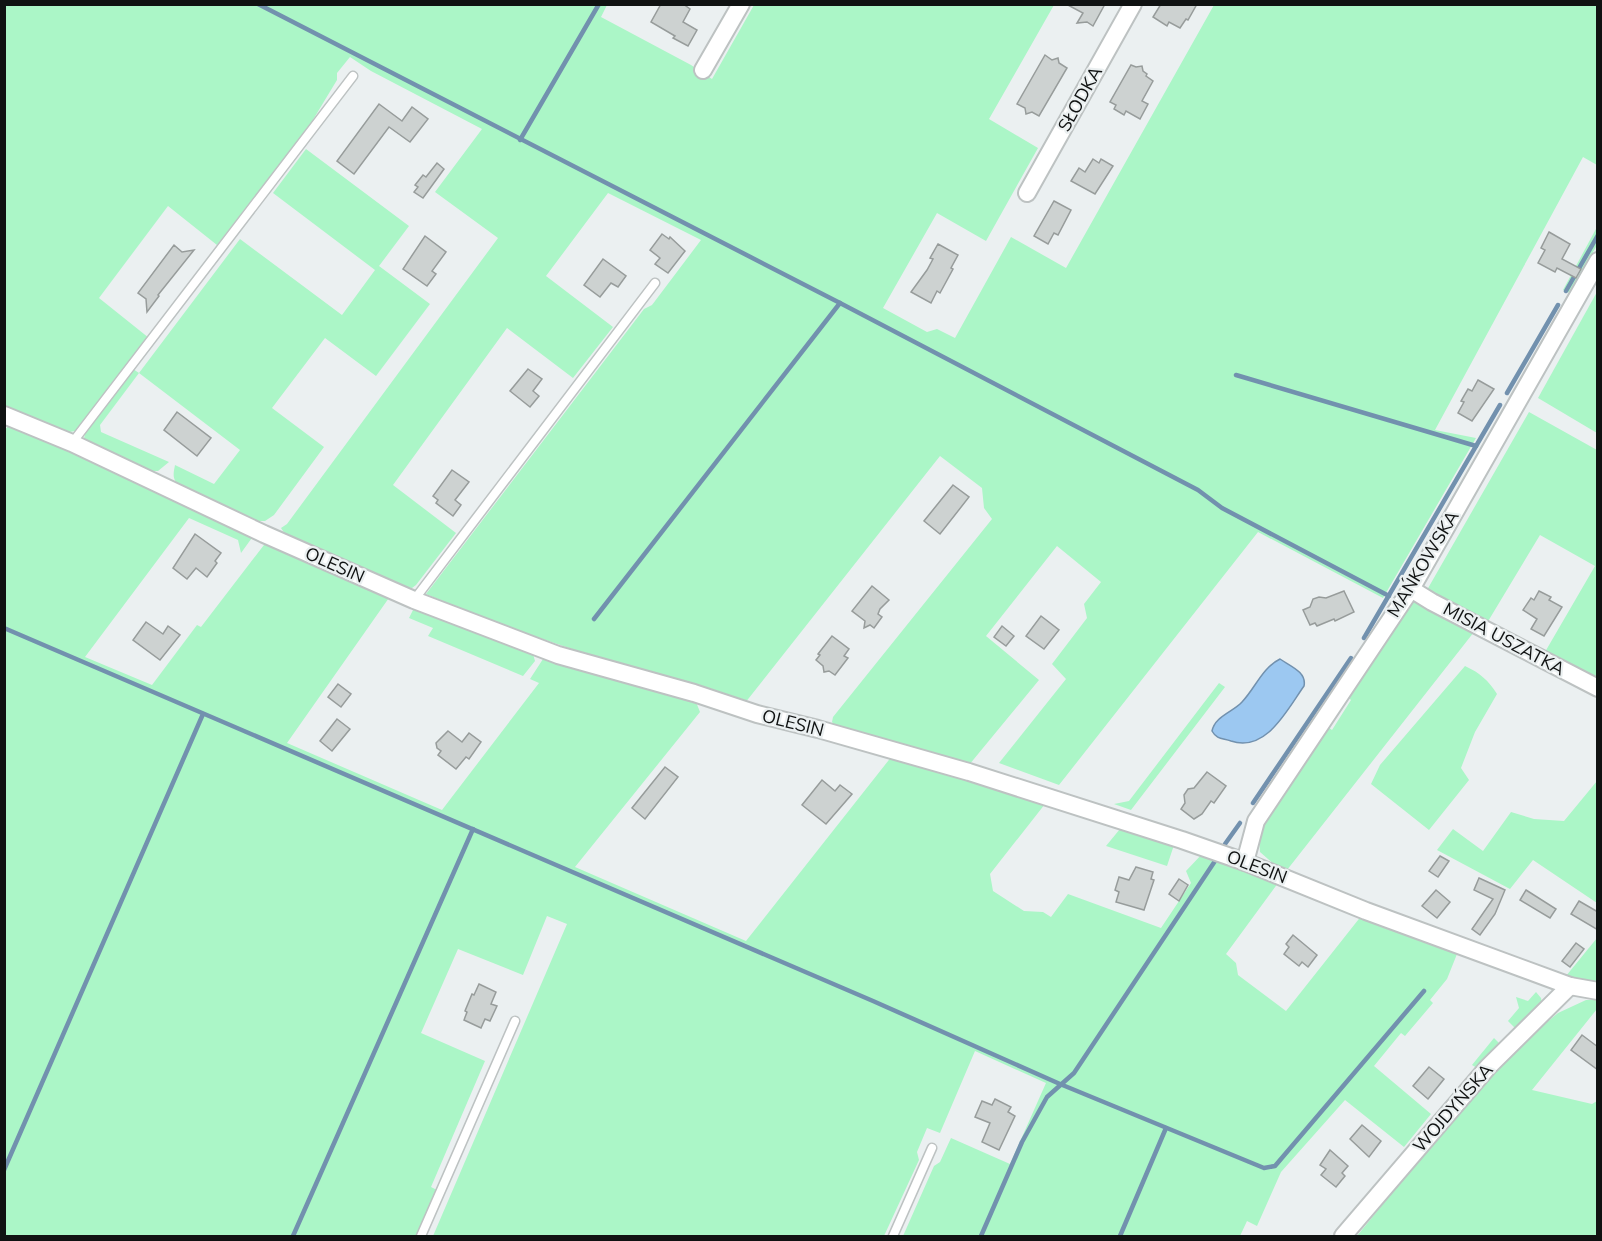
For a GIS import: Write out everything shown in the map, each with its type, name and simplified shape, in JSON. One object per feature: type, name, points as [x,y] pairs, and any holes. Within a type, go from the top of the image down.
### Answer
[{"type":"street","points":[[703,70],[741,4]]},
{"type":"street","name":"SŁODKA","points":[[1027,193],[1132,4]]},
{"type":"street","name":"MAŃKOWSKA","points":[[1245,862],[1256,821],[1411,589],[1598,261]]},
{"type":"street","name":"OLESIN","points":[[4,415],[72,443],[264,534],[414,600],[558,655],[694,693],[757,714],[969,772],[1182,840],[1570,986],[1598,991]]},
{"type":"street","name":"MISIA USZATKA","points":[[1411,589],[1598,688]]},
{"type":"street","name":"WOJDYŃSKA","points":[[1343,1236],[1488,1067],[1570,986]]},
{"type":"lane","points":[[72,443],[353,76]]},
{"type":"lane","points":[[414,600],[655,283]]},
{"type":"lane","points":[[421,1236],[514,1021]]},
{"type":"lane","points":[[893,1236],[932,1148]]},
{"type":"green space","points":[[5,5],[607,5],[601,17],[691,65],[712,79],[754,5],[1054,5],[989,119],[1038,148],[986,241],[937,213],[883,308],[927,332],[937,329],[955,338],[1011,237],[1066,268],[1214,5],[1597,5],[1597,165],[1583,157],[1435,430],[1476,438],[1383,598],[1258,532],[1059,785],[999,763],[1066,679],[1052,664],[1087,618],[1084,604],[1101,582],[1057,546],[986,636],[1039,680],[969,765],[838,730],[832,722],[833,717],[992,519],[984,508],[982,488],[940,456],[745,703],[625,667],[501,625],[426,594],[644,309],[652,305],[701,240],[608,193],[546,276],[613,327],[573,378],[507,328],[393,485],[456,533],[416,585],[412,588],[404,587],[285,534],[281,528],[287,524],[498,238],[435,192],[482,129],[371,71],[350,57],[337,73],[337,80],[305,133],[217,245],[168,206],[99,298],[149,338],[86,422],[75,431],[59,434],[5,408]]},
{"type":"green space","points":[[306,149],[409,226],[379,266],[430,304],[376,376],[325,338],[272,408],[324,447],[274,515],[265,521],[257,521],[181,487],[176,482],[175,465],[214,484],[240,450],[139,373],[240,239],[342,315],[375,270],[273,193]]},
{"type":"green space","points":[[1597,227],[1597,245],[1570,293],[1563,290]]},
{"type":"green space","points":[[1597,292],[1597,433],[1538,398]]},
{"type":"green space","points":[[133,369],[139,373],[100,425],[101,432],[169,462],[158,471],[147,471],[89,444],[84,439],[85,433]]},
{"type":"green space","points":[[1529,412],[1597,450],[1597,680],[1545,652],[1595,566],[1540,535],[1487,623],[1427,590]]},
{"type":"green space","points":[[9,425],[254,535],[241,553],[238,540],[189,518],[85,657],[152,685],[197,625],[201,627],[267,541],[391,595],[287,743],[442,810],[539,683],[530,679],[543,659],[551,656],[696,702],[700,712],[575,867],[746,941],[892,756],[1045,804],[990,874],[993,891],[1024,911],[1043,912],[1051,917],[1068,894],[1161,928],[1191,883],[1186,871],[1203,853],[1228,865],[1278,883],[1226,954],[1236,963],[1238,975],[1286,1011],[1362,915],[1457,954],[1447,979],[1430,1000],[1433,1003],[1405,1036],[1401,1033],[1374,1066],[1431,1114],[1404,1147],[1345,1100],[1281,1172],[1257,1226],[1247,1221],[1240,1236],[903,1236],[934,1166],[940,1162],[951,1138],[1010,1164],[1046,1083],[975,1051],[940,1133],[927,1128],[917,1152],[919,1160],[884,1236],[433,1236],[567,924],[547,916],[523,975],[458,949],[421,1033],[485,1061],[431,1187],[437,1190],[417,1236],[5,1236],[4,431]]},
{"type":"green space","points":[[1412,601],[1474,632],[1287,870],[1276,866],[1260,852],[1259,838],[1265,820],[1328,727],[1332,730],[1351,700],[1348,697]]},
{"type":"green space","points":[[414,608],[533,654],[535,661],[523,676],[428,636],[433,628],[409,618]]},
{"type":"green space","points":[[1465,666],[1483,677],[1497,694],[1475,732],[1461,768],[1469,780],[1429,830],[1371,784],[1380,765]]},
{"type":"green space","points":[[1219,683],[1225,687],[1131,810],[1114,804],[1129,801]]},
{"type":"green space","points":[[1597,781],[1597,903],[1533,860],[1510,889],[1437,850],[1453,829],[1483,851],[1511,812],[1534,819],[1564,821]]},
{"type":"green space","points":[[1120,829],[1174,845],[1167,866],[1106,846]]},
{"type":"green space","points":[[1597,938],[1597,984],[1566,976]]},
{"type":"green space","points":[[1536,992],[1541,998],[1543,1008],[1519,1032],[1508,1021],[1519,1008],[1516,997],[1528,1001]]},
{"type":"green space","points":[[1586,1000],[1597,1000],[1597,1009],[1532,1090],[1592,1104],[1597,1101],[1597,1236],[1357,1236],[1469,1098],[1523,1042],[1558,1013]]},
{"type":"green space","points":[[1494,1038],[1501,1045],[1477,1068],[1472,1065]]},
{"type":"water","points":[[1280,659],[1297,670],[1304,681],[1304,686],[1283,717],[1265,735],[1255,741],[1243,743],[1216,736],[1212,731],[1220,718],[1238,706],[1264,673]]},
{"type":"building","points":[[661,4],[683,4],[690,9],[683,22],[697,30],[688,46],[651,22]]},
{"type":"building","points":[[1066,4],[1105,4],[1093,26],[1087,22],[1077,23],[1083,13]]},
{"type":"building","points":[[1161,4],[1197,4],[1188,20],[1186,19],[1180,28],[1169,22],[1167,26],[1153,17]]},
{"type":"building","points":[[1045,55],[1052,60],[1058,58],[1059,63],[1067,68],[1039,116],[1032,112],[1026,114],[1025,108],[1017,104]]},
{"type":"building","points":[[1131,65],[1142,66],[1146,76],[1153,81],[1142,101],[1148,104],[1140,119],[1126,111],[1124,115],[1114,109],[1116,105],[1110,102]]},
{"type":"building","points":[[379,104],[402,121],[412,107],[428,119],[410,142],[389,127],[354,174],[337,161]]},
{"type":"building","points":[[1093,159],[1099,163],[1101,159],[1113,166],[1095,194],[1071,181],[1079,168],[1085,172]]},
{"type":"building","points":[[437,163],[444,169],[423,198],[414,192],[418,187],[415,185],[423,175],[426,177]]},
{"type":"building","points":[[1054,201],[1071,210],[1058,235],[1054,233],[1048,244],[1034,236]]},
{"type":"building","points":[[1549,232],[1570,244],[1562,259],[1581,269],[1576,278],[1557,268],[1555,272],[1538,263],[1545,250],[1541,248]]},
{"type":"building","points":[[662,234],[669,239],[670,237],[685,251],[668,273],[655,264],[660,258],[650,250]]},
{"type":"building","points":[[425,236],[446,252],[432,271],[436,274],[427,286],[403,269]]},
{"type":"building","points":[[938,244],[958,255],[940,293],[937,291],[931,303],[911,292],[927,270],[933,259],[930,258]]},
{"type":"building","points":[[174,245],[182,252],[194,250],[147,312],[146,299],[138,293]]},
{"type":"building","points":[[603,259],[626,276],[618,287],[611,283],[600,297],[584,285]]},
{"type":"building","points":[[528,369],[542,379],[533,391],[539,396],[530,407],[510,391]]},
{"type":"building","points":[[1478,380],[1494,389],[1472,421],[1458,413],[1464,402],[1461,401],[1468,389],[1472,391]]},
{"type":"building","points":[[177,412],[211,438],[197,456],[164,430]]},
{"type":"building","points":[[452,470],[469,482],[455,500],[461,505],[453,516],[436,503],[438,500],[433,496]]},
{"type":"building","points":[[953,485],[969,497],[940,534],[924,521]]},
{"type":"building","points":[[195,534],[221,553],[207,577],[196,568],[187,579],[173,568]]},
{"type":"building","points":[[872,586],[889,600],[880,609],[878,614],[882,617],[874,628],[870,625],[864,628],[865,621],[852,611]]},
{"type":"building","points":[[1344,591],[1354,612],[1335,621],[1334,619],[1317,626],[1315,623],[1310,625],[1303,610],[1310,607],[1313,599],[1326,598]]},
{"type":"building","points":[[1539,591],[1551,597],[1549,600],[1562,607],[1544,636],[1531,629],[1537,619],[1523,610],[1531,598],[1534,600]]},
{"type":"building","points":[[1041,616],[1059,630],[1044,649],[1026,636]]},
{"type":"building","points":[[146,622],[163,634],[168,626],[180,635],[160,660],[133,640]]},
{"type":"building","points":[[1002,626],[1014,636],[1006,646],[994,637]]},
{"type":"building","points":[[832,636],[849,649],[844,656],[848,658],[835,675],[829,671],[824,672],[823,666],[816,660]]},
{"type":"building","points":[[338,684],[351,694],[341,707],[328,697]]},
{"type":"building","points":[[337,719],[350,729],[332,751],[320,741]]},
{"type":"building","points":[[448,731],[462,742],[469,733],[481,742],[469,759],[466,757],[456,769],[438,755],[441,751],[437,748],[436,743]]},
{"type":"building","points":[[665,767],[678,777],[645,819],[632,808]]},
{"type":"building","points":[[1207,772],[1226,786],[1214,803],[1211,801],[1202,814],[1194,819],[1181,809],[1185,803],[1184,795],[1188,789],[1194,788]]},
{"type":"building","points":[[822,780],[835,791],[840,785],[852,794],[826,824],[802,805]]},
{"type":"building","points":[[1440,856],[1449,861],[1438,877],[1429,871]]},
{"type":"building","points":[[1136,867],[1153,872],[1151,879],[1154,880],[1144,910],[1116,902],[1119,892],[1115,890],[1119,877],[1129,880]]},
{"type":"building","points":[[1479,878],[1505,890],[1495,914],[1480,935],[1472,929],[1493,899],[1474,890]]},
{"type":"building","points":[[1179,879],[1188,885],[1179,901],[1169,894]]},
{"type":"building","points":[[1436,890],[1450,902],[1437,918],[1422,906]]},
{"type":"building","points":[[1526,890],[1556,909],[1550,918],[1520,900]]},
{"type":"building","points":[[1579,901],[1598,912],[1598,930],[1571,914]]},
{"type":"building","points":[[1293,935],[1317,955],[1308,967],[1302,962],[1299,966],[1284,954],[1289,947],[1286,944]]},
{"type":"building","points":[[1576,943],[1584,949],[1570,967],[1562,961]]},
{"type":"building","points":[[479,984],[496,992],[491,1004],[497,1006],[490,1021],[485,1019],[481,1028],[464,1020],[472,994],[474,995]]},
{"type":"building","points":[[1582,1035],[1598,1047],[1598,1070],[1571,1050]]},
{"type":"building","points":[[1429,1067],[1444,1079],[1428,1099],[1413,1086]]},
{"type":"building","points":[[995,1099],[1011,1107],[1008,1112],[1015,1116],[999,1150],[982,1142],[990,1123],[975,1117],[982,1101],[992,1105]]},
{"type":"building","points":[[1362,1125],[1381,1141],[1369,1157],[1350,1139]]},
{"type":"building","points":[[1330,1150],[1348,1166],[1342,1173],[1345,1176],[1336,1187],[1321,1175],[1326,1169],[1320,1165]]},
{"type":"waterway","points":[[258,4],[1198,490],[1222,508],[1389,596]]},
{"type":"waterway","points":[[520,140],[599,4]]},
{"type":"waterway","points":[[1566,291],[1598,235]]},
{"type":"waterway","points":[[594,619],[840,303]]},
{"type":"waterway","points":[[1507,393],[1558,305]]},
{"type":"waterway","points":[[1236,375],[1476,446]]},
{"type":"waterway","points":[[1364,638],[1500,405]]},
{"type":"waterway","points":[[4,628],[873,1001],[1060,1084],[1264,1168],[1275,1166],[1424,991]]},
{"type":"waterway","points":[[1253,803],[1351,658]]},
{"type":"waterway","points":[[4,1170],[203,714]]},
{"type":"waterway","points":[[1225,844],[1240,823]]},
{"type":"waterway","points":[[293,1236],[473,829]]},
{"type":"waterway","points":[[981,1236],[1022,1142],[1047,1097],[1074,1073],[1215,861]]},
{"type":"waterway","points":[[1120,1236],[1166,1128]]}]
